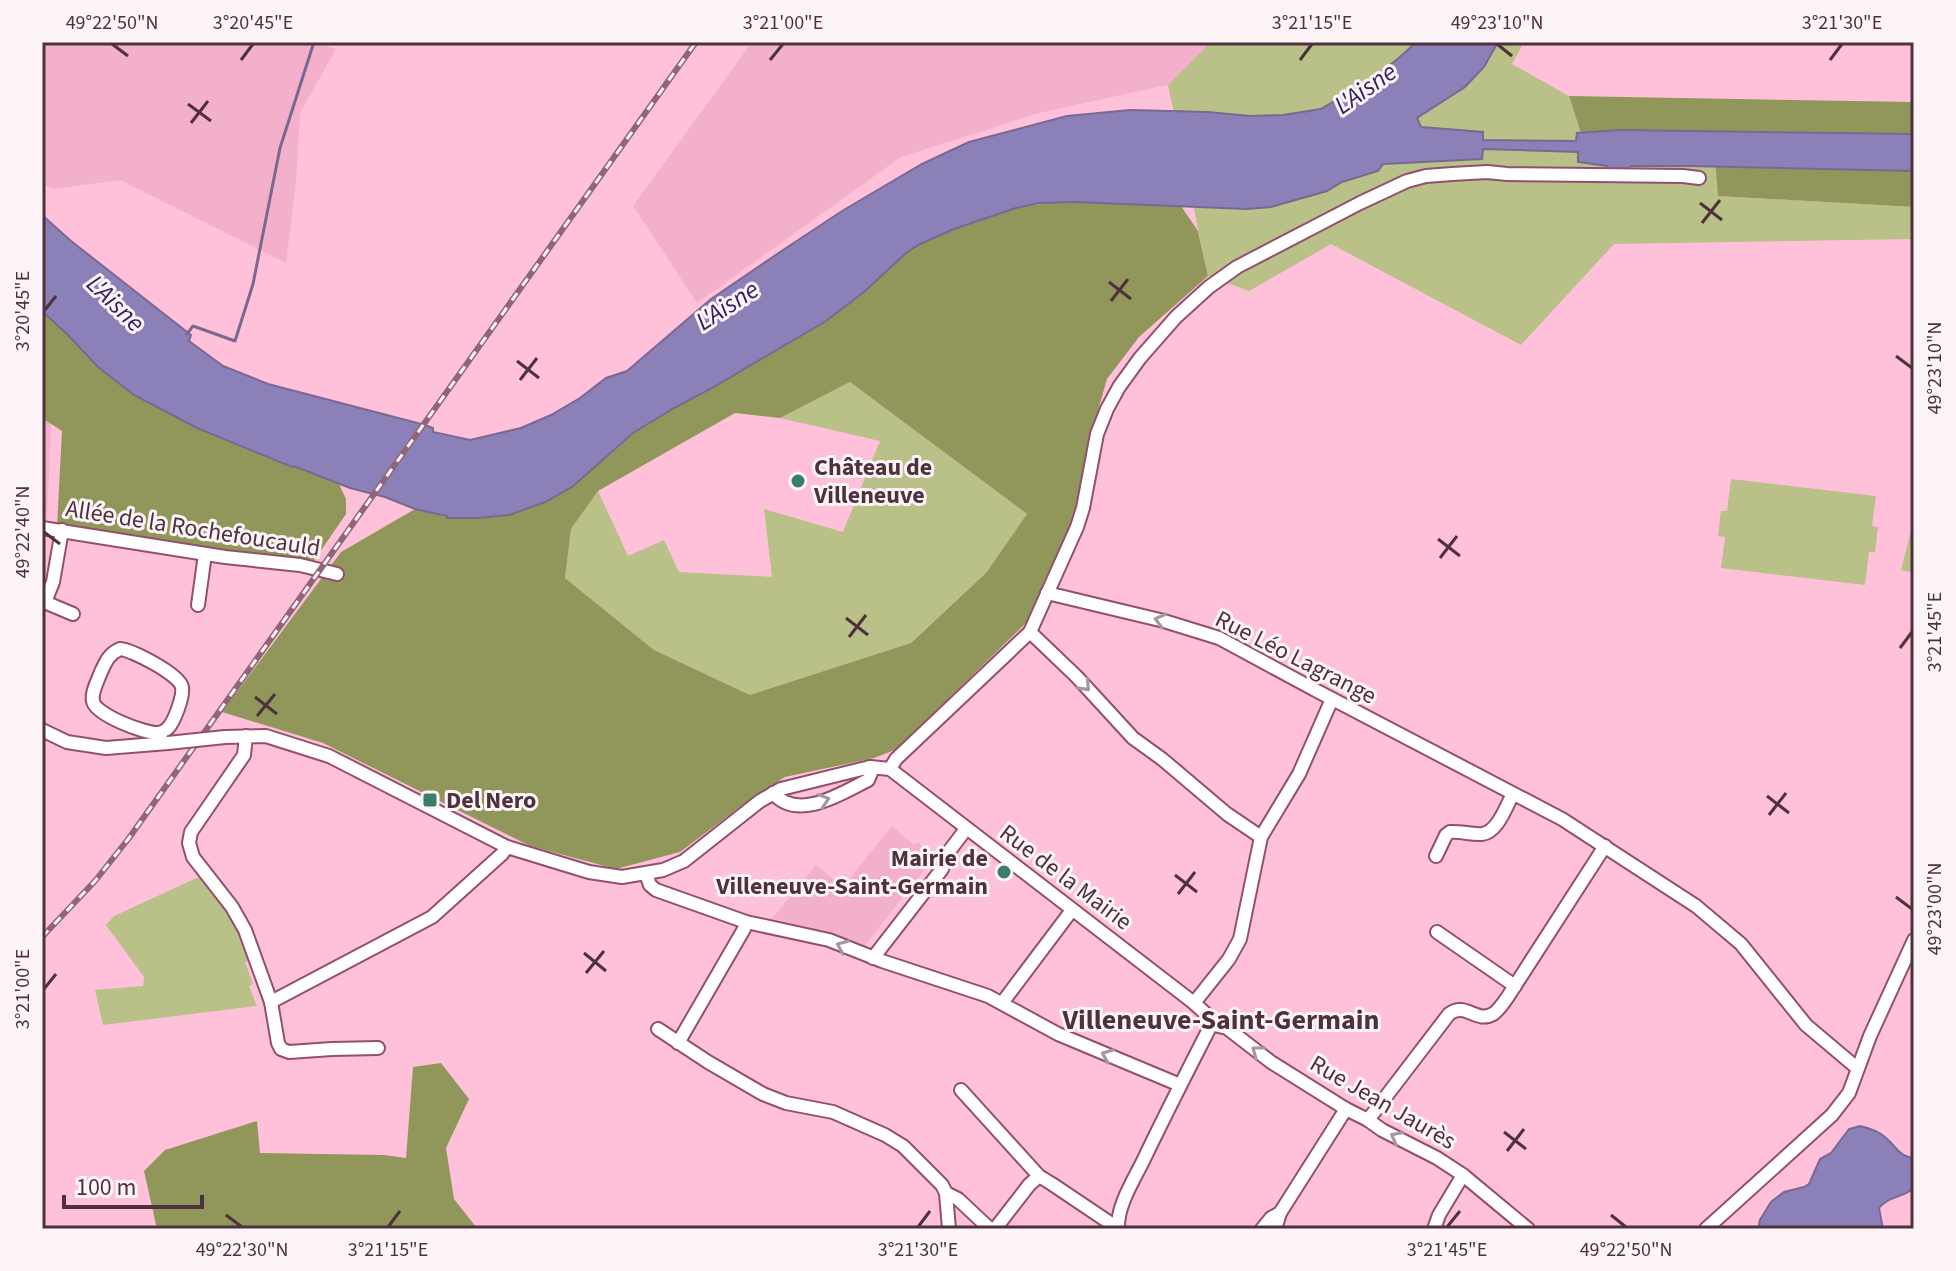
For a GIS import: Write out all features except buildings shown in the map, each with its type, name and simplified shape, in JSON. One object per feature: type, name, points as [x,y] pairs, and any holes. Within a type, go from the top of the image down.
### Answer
[{"type":"street","points":[[42,730],[67,742],[106,748],[266,736],[329,756],[507,847],[589,872],[622,877],[663,870],[684,861],[773,793],[796,784],[890,769],[907,748],[1030,632],[1083,508],[1097,434],[1113,398],[1140,358],[1176,317],[1237,267],[1360,203],[1407,181],[1426,176],[1487,172],[1699,178]]},
{"type":"street","name":"Allée de la Rochefoucauld","points":[[42,528],[205,554],[300,565],[337,574]]},
{"type":"street","points":[[62,530],[53,582],[44,601],[73,614]]},
{"type":"street","points":[[198,605],[205,554]]},
{"type":"street","name":"Rue Léo Lagrange","points":[[1047,593],[1164,621],[1219,638],[1562,819],[1696,906],[1741,944],[1806,1025],[1857,1068]]},
{"type":"street","points":[[1030,632],[1133,738],[1227,814],[1261,837]]},
{"type":"street","points":[[120,649],[129,649],[164,670],[182,687],[174,719],[164,731],[159,733],[134,728],[102,713],[94,707],[92,699],[106,661],[112,652],[120,649]]},
{"type":"street","points":[[1194,1003],[1229,959],[1240,939],[1261,837],[1299,774],[1332,699]]},
{"type":"street","points":[[129,746],[134,728]]},
{"type":"street","points":[[236,737],[244,755],[193,828],[189,843],[196,862],[242,923],[271,1002],[278,1043],[285,1051],[378,1048]]},
{"type":"street","name":"Rue de la Mairie","points":[[890,769],[1194,1003],[1206,1014],[1210,1024]]},
{"type":"street","points":[[773,793],[779,801],[808,805],[829,800],[868,780],[870,770]]},
{"type":"street","points":[[1436,856],[1450,832],[1480,834],[1492,829],[1513,794]]},
{"type":"street","points":[[873,958],[942,869],[947,854],[966,829]]},
{"type":"street","points":[[1368,1120],[1449,1014],[1463,1009],[1484,1016],[1497,1012],[1605,846]]},
{"type":"street","points":[[271,1002],[439,913],[507,847]]},
{"type":"street","points":[[646,874],[653,889],[746,922],[829,940],[988,996],[1058,1034],[1180,1085]]},
{"type":"street","points":[[1002,1003],[1072,910]]},
{"type":"street","points":[[678,1043],[746,922]]},
{"type":"street","points":[[1437,932],[1515,986]]},
{"type":"street","points":[[1706,1229],[1832,1115],[1849,1093],[1857,1068],[1914,940]]},
{"type":"street","points":[[961,1090],[1039,1176],[1118,1228],[1119,1216],[1129,1191],[1210,1024]]},
{"type":"street","name":"Rue Jean Jaurès","points":[[1210,1024],[1227,1028],[1271,1062],[1346,1109],[1437,1158],[1463,1175],[1528,1229]]},
{"type":"street","points":[[658,1029],[763,1094],[786,1103],[833,1112],[903,1146],[942,1185],[946,1193],[949,1229]]},
{"type":"street","points":[[1275,1229],[1280,1213],[1346,1109]]},
{"type":"street","points":[[1434,1229],[1463,1175]]},
{"type":"street","points":[[946,1193],[958,1199],[992,1229],[1039,1176]]},
{"type":"street","points":[[1262,1229],[1280,1213]]},
{"type":"shaded area","points":[[42,42],[311,42],[336,49],[300,113],[296,183],[286,263],[120,180],[54,189],[42,184]]},
{"type":"shaded area","points":[[752,42],[1211,42],[1168,85],[1039,113],[901,157],[697,303],[633,206]]},
{"type":"shaded area","points":[[42,407],[52,408],[47,520],[42,520]]},
{"type":"shaded area","points":[[892,826],[914,845],[917,842],[935,856],[863,948],[826,933],[770,921],[816,865],[843,887]]},
{"type":"green space","points":[[1211,42],[1524,42],[1512,64],[1569,96],[1588,155],[1716,156],[1719,196],[1914,207],[1914,239],[1614,244],[1521,345],[1331,244],[1249,291],[1208,276],[1168,85]]},
{"type":"green space","points":[[1569,96],[1914,102],[1914,207],[1718,196],[1715,156],[1588,155]]},
{"type":"green space","points":[[1055,202],[1181,206],[1198,231],[1208,276],[1139,337],[1107,379],[1075,518],[1026,623],[897,749],[874,758],[785,777],[680,852],[616,869],[530,846],[323,743],[222,712],[341,552],[415,509],[447,516],[509,515],[545,502],[572,487],[633,433],[826,321],[920,244],[1016,208]],"holes":[[[850,382],[1027,514],[986,573],[911,643],[750,695],[654,650],[565,578],[571,529],[598,491],[735,413],[780,418]]]},
{"type":"green space","points":[[42,311],[98,367],[134,395],[197,428],[339,484],[346,499],[346,514],[313,562],[57,526],[62,431],[42,418]]},
{"type":"green space","points":[[850,382],[1027,514],[986,573],[911,643],[750,695],[654,650],[565,578],[571,529],[598,491],[628,556],[664,540],[679,572],[772,577],[764,509],[843,532],[880,441],[780,418]]},
{"type":"green space","points":[[1731,479],[1876,496],[1872,526],[1878,527],[1875,552],[1869,552],[1865,585],[1721,568],[1725,537],[1718,536],[1721,511],[1727,511]]},
{"type":"green space","points":[[1914,518],[1914,573],[1901,570]]},
{"type":"green space","points":[[203,875],[224,898],[253,960],[245,962],[253,984],[249,986],[257,1006],[103,1025],[95,990],[143,986],[144,977],[106,925],[114,916]]},
{"type":"green space","points":[[441,1063],[469,1099],[446,1148],[454,1199],[475,1229],[157,1229],[144,1171],[165,1150],[257,1121],[260,1153],[406,1158],[413,1067]]},
{"type":"water","name":"L'Aisne","points":[[1416,42],[1498,42],[1484,67],[1465,87],[1417,118],[1421,127],[1483,132],[1483,140],[1576,141],[1577,133],[1619,130],[1914,134],[1914,171],[1689,166],[1608,169],[1607,166],[1578,162],[1578,152],[1483,149],[1482,159],[1383,164],[1378,171],[1342,182],[1327,191],[1271,207],[1247,209],[1075,202],[1040,203],[1016,208],[920,244],[826,321],[633,433],[572,487],[545,502],[509,515],[478,518],[447,518],[415,509],[292,467],[197,428],[134,395],[98,367],[42,311],[42,215],[191,335],[189,341],[223,366],[268,384],[425,425],[433,428],[433,432],[470,440],[521,428],[551,415],[606,378],[627,371],[711,299],[783,250],[922,164],[969,142],[1067,116],[1130,110],[1250,116],[1321,109],[1382,71]]},
{"type":"water","points":[[1860,1126],[1880,1133],[1900,1153],[1914,1159],[1914,1188],[1879,1208],[1883,1229],[1758,1229],[1771,1202],[1784,1192],[1809,1184],[1820,1159],[1831,1153],[1849,1129]]},
{"type":"waterway","points":[[187,334],[193,326],[235,341],[253,284],[280,148],[314,42]]},
{"type":"railway","points":[[42,937],[95,881],[129,838],[696,42]]},
{"type":"place","name":"Château de Villeneuve","points":[[798,481]]},
{"type":"place","name":"Del Nero","points":[[430,800]]},
{"type":"place","name":"Mairie de Villeneuve-Saint-Germain","points":[[1004,872]]},
{"type":"district","name":"Villeneuve-Saint-Germain","points":[[1221,1019]]}]
